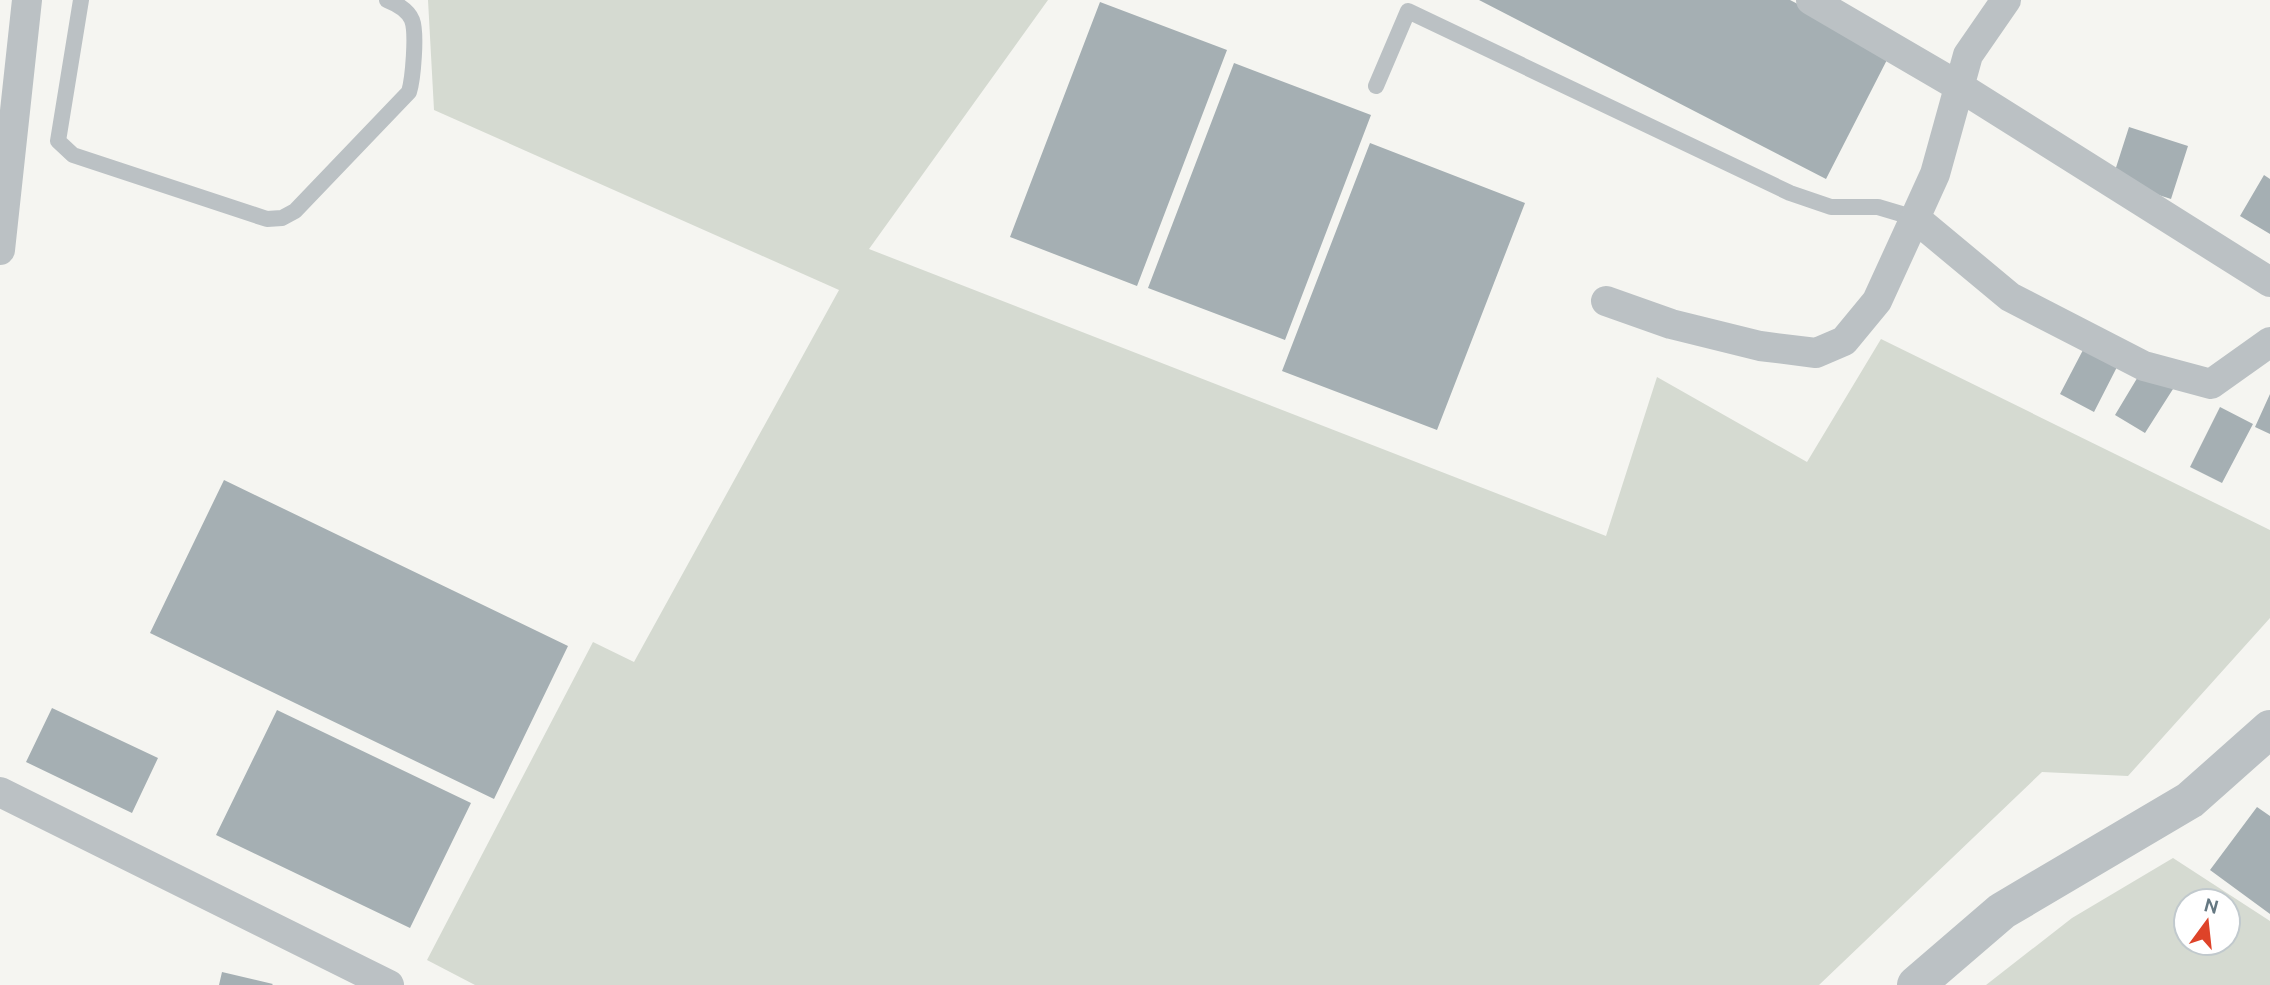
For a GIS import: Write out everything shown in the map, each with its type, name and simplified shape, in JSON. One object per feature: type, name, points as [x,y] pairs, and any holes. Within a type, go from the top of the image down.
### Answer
[{"type":"street","points":[[0,250],[27,0]]},
{"type":"street","points":[[1811,0],[1960,87],[2270,282]]},
{"type":"street","points":[[1606,301],[1671,324],[1760,346],[1816,353],[1844,341],[1877,301],[1935,174],[1968,55],[2006,0]]},
{"type":"street","points":[[1915,218],[2010,297],[2144,366],[2211,384],[2270,342]]},
{"type":"street","points":[[1916,985],[2002,911],[2190,800],[2270,729]]},
{"type":"street","points":[[0,792],[388,985]]},
{"type":"lane","points":[[81,0],[58,141],[73,155],[267,219],[282,218],[295,211],[409,92],[412,81],[413,22],[404,9],[387,0]]},
{"type":"lane","points":[[1376,86],[1408,11],[1790,193],[1831,207],[1878,207],[1915,218]]},
{"type":"shaded area","points":[[428,0],[1048,0],[869,249],[1606,536],[1657,377],[1807,462],[1881,339],[2270,530],[2270,618],[2128,776],[2042,772],[1819,985],[475,985],[427,960],[593,642],[634,662],[839,290],[434,110]]},
{"type":"shaded area","points":[[2173,858],[2218,887],[2172,887],[2172,957],[2242,957],[2242,903],[2270,921],[2270,985],[1986,985],[2072,918]]},
{"type":"building","points":[[1479,0],[1790,0],[1891,52],[1826,179]]},
{"type":"building","points":[[1100,2],[1227,50],[1137,286],[1010,237]]},
{"type":"building","points":[[1234,63],[1371,115],[1285,340],[1148,288]]},
{"type":"building","points":[[2129,127],[2188,146],[2171,199],[2112,180]]},
{"type":"building","points":[[1370,143],[1525,203],[1437,430],[1282,371]]},
{"type":"building","points":[[2264,175],[2270,179],[2270,234],[2240,216]]},
{"type":"building","points":[[2083,350],[2117,367],[2094,412],[2060,394]]},
{"type":"building","points":[[2142,370],[2173,389],[2145,433],[2115,415]]},
{"type":"building","points":[[2270,394],[2270,434],[2255,427]]},
{"type":"building","points":[[2220,407],[2253,424],[2222,483],[2190,467]]},
{"type":"building","points":[[224,480],[568,646],[494,799],[150,633]]},
{"type":"building","points":[[52,708],[158,758],[132,813],[26,762]]},
{"type":"building","points":[[277,710],[471,803],[410,928],[216,835]]},
{"type":"building","points":[[2257,807],[2270,816],[2270,914],[2242,893],[2242,887],[2233,887],[2210,870]]},
{"type":"building","points":[[222,972],[273,984],[219,985]]}]
